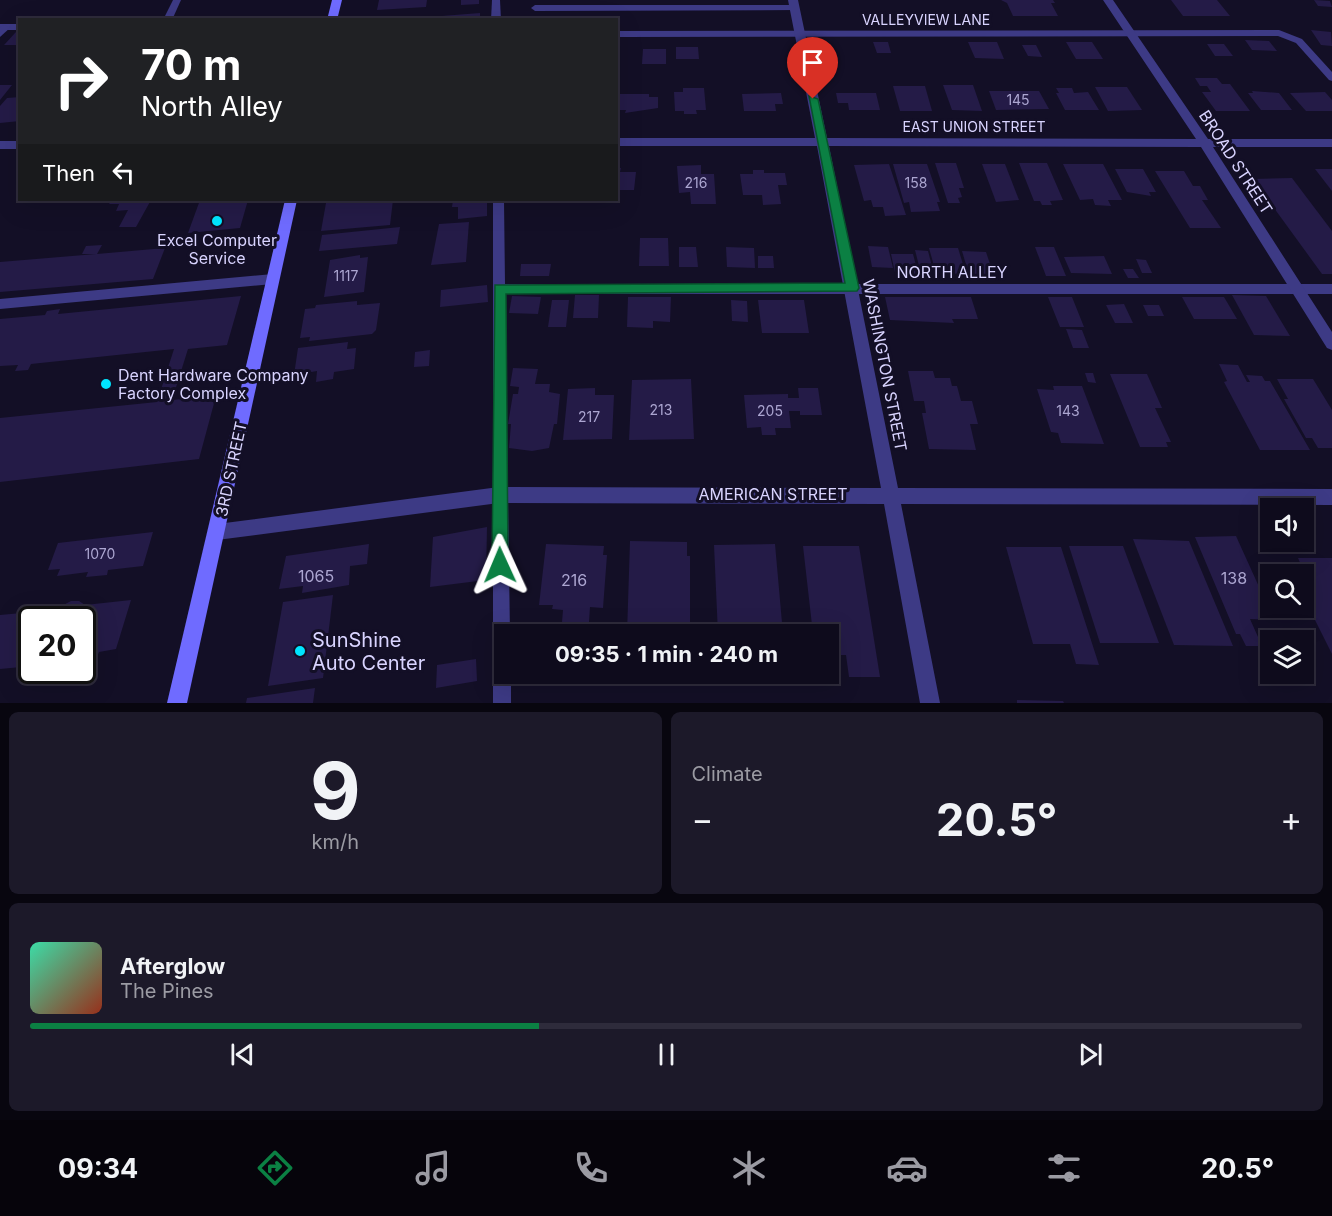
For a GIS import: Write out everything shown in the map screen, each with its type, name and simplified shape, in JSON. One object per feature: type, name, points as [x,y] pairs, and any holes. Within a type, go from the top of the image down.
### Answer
[{"type":"main road","points":[[332,18],[337,0]]},
{"type":"main road","name":"3RD STREET","points":[[177,703],[291,201]]},
{"type":"street","name":"BROAD STREET","points":[[1108,0],[1204,142],[1332,344]]},
{"type":"street","name":"WASHINGTON STREET","points":[[794,4],[852,288],[930,703]]},
{"type":"street","name":"EAST UNION STREET","points":[[618,142],[1332,143]]},
{"type":"street","points":[[0,145],[18,145]]},
{"type":"street","name":"AMERICAN STREET","points":[[217,532],[499,495],[891,494],[1332,497]]},
{"type":"lane","points":[[168,18],[177,0]]},
{"type":"lane","points":[[496,0],[496,18]]},
{"type":"lane","points":[[536,8],[794,4]]},
{"type":"lane","points":[[2,30],[18,27]]},
{"type":"lane","name":"VALLEYVIEW LANE","points":[[618,34],[1279,33],[1292,36],[1299,41],[1332,78]]},
{"type":"lane","points":[[498,201],[502,703]]},
{"type":"lane","points":[[0,304],[273,279]]},
{"type":"lane","name":"NORTH ALLEY","points":[[499,289],[1332,289]]},
{"type":"building","points":[[379,0],[427,0],[426,7],[377,10]]},
{"type":"building","points":[[461,0],[479,0],[479,4],[461,5]]},
{"type":"building","points":[[1001,0],[1053,0],[1055,3],[1051,3],[1058,16],[1013,16],[1007,3]]},
{"type":"building","points":[[1171,0],[1217,0],[1230,16],[1183,16]]},
{"type":"building","points":[[1314,0],[1330,1],[1332,7],[1318,6]]},
{"type":"building","points":[[480,13],[480,18],[429,17]]},
{"type":"building","points":[[1311,30],[1331,32],[1332,46],[1321,45]]},
{"type":"building","points":[[16,32],[18,32],[18,45],[4,45]]},
{"type":"building","points":[[1245,40],[1269,41],[1277,51],[1252,50]]},
{"type":"building","points":[[873,42],[888,42],[891,53],[877,53]]},
{"type":"building","points":[[968,42],[997,42],[1004,59],[975,58]]},
{"type":"building","points":[[1066,42],[1092,42],[1103,59],[1076,59]]},
{"type":"building","points":[[1207,44],[1224,44],[1233,56],[1215,56]]},
{"type":"building","points":[[1022,45],[1036,45],[1042,57],[1028,56]]},
{"type":"building","points":[[676,47],[698,47],[699,59],[676,59]]},
{"type":"building","points":[[643,49],[666,49],[666,64],[642,64]]},
{"type":"building","points":[[1195,78],[1217,78],[1222,84],[1230,84],[1250,111],[1216,111],[1202,92],[1211,92],[1207,86],[1200,86]]},
{"type":"building","points":[[0,85],[12,85],[0,100]]},
{"type":"building","points":[[943,85],[973,85],[982,111],[952,110]]},
{"type":"building","points":[[893,86],[925,86],[932,111],[900,111]]},
{"type":"building","points":[[1095,87],[1127,87],[1142,110],[1108,111]]},
{"type":"building","points":[[683,88],[704,88],[706,110],[696,110],[697,114],[675,111],[674,92],[683,92]]},
{"type":"building","points":[[1056,88],[1072,88],[1074,93],[1088,92],[1099,110],[1065,110],[1056,93],[1059,93]]},
{"type":"building","points":[[989,91],[1039,91],[1049,109],[996,110]]},
{"type":"building","points":[[1252,91],[1279,93],[1292,110],[1261,110],[1248,93],[1253,93]]},
{"type":"building","points":[[1325,92],[1332,100],[1332,111],[1306,111],[1290,93]]},
{"type":"building","points":[[781,93],[783,104],[775,104],[776,111],[744,111],[742,94]]},
{"type":"building","points":[[836,93],[876,93],[880,110],[849,110],[848,103],[838,103]]},
{"type":"building","points":[[619,94],[649,94],[649,97],[658,97],[658,108],[625,113],[626,110],[618,110]]},
{"type":"building","points":[[18,97],[18,121],[0,123],[0,106],[7,98]]},
{"type":"building","points":[[935,163],[956,163],[964,188],[959,188],[962,197],[958,198],[960,203],[948,203]]},
{"type":"building","points":[[1019,163],[1047,163],[1063,200],[1050,201],[1052,205],[1042,205],[1040,201],[1034,201]]},
{"type":"building","points":[[889,164],[906,215],[885,216],[883,207],[873,207],[871,200],[864,201],[854,165]]},
{"type":"building","points":[[893,164],[927,164],[940,202],[937,202],[940,211],[911,212],[909,202],[904,203]]},
{"type":"building","points":[[982,164],[1005,164],[1019,200],[996,202]]},
{"type":"building","points":[[1063,164],[1103,164],[1122,200],[1108,200],[1111,206],[1095,205],[1093,199],[1080,200]]},
{"type":"building","points":[[701,165],[701,174],[714,174],[716,204],[691,204],[690,192],[679,193],[677,166]]},
{"type":"building","points":[[618,168],[621,168],[620,172],[636,172],[634,190],[618,190]]},
{"type":"building","points":[[1115,169],[1143,169],[1156,192],[1149,192],[1151,196],[1127,192]]},
{"type":"building","points":[[1315,169],[1332,169],[1332,191]]},
{"type":"building","points":[[753,170],[764,170],[764,173],[785,173],[787,185],[778,185],[781,204],[763,205],[762,195],[743,195],[740,174],[753,174]]},
{"type":"building","points":[[1155,171],[1184,171],[1193,186],[1200,186],[1208,200],[1202,200],[1221,228],[1190,228]]},
{"type":"building","points":[[1292,178],[1332,231],[1332,274],[1322,274],[1253,179]]},
{"type":"building","points":[[111,201],[150,201],[136,227],[119,227],[128,210],[116,211],[119,204],[109,204]]},
{"type":"building","name":"Excel Computer Service","points":[[200,201],[248,201],[240,228],[188,233]]},
{"type":"building","points":[[393,201],[390,225],[321,231],[326,203]]},
{"type":"building","points":[[453,201],[487,201],[487,216],[458,219],[458,207],[452,207]]},
{"type":"building","points":[[469,222],[466,262],[431,265],[439,224]]},
{"type":"building","points":[[400,227],[397,244],[319,251],[322,235]]},
{"type":"building","points":[[640,238],[668,238],[669,266],[639,266]]},
{"type":"building","points":[[102,245],[97,254],[165,248],[153,279],[0,292],[0,262],[96,254],[82,254],[86,246]]},
{"type":"building","points":[[868,246],[888,247],[893,268],[872,267]]},
{"type":"building","points":[[679,247],[696,247],[698,267],[679,267]]},
{"type":"building","points":[[726,247],[754,248],[755,268],[727,267]]},
{"type":"building","points":[[1035,247],[1054,247],[1066,276],[1046,276]]},
{"type":"building","points":[[929,248],[958,248],[966,274],[936,273]]},
{"type":"building","points":[[915,250],[928,251],[933,270],[920,270]]},
{"type":"building","points":[[962,251],[986,252],[994,276],[969,275]]},
{"type":"building","points":[[891,254],[913,254],[919,277],[896,277]]},
{"type":"building","points":[[360,255],[360,258],[368,257],[364,292],[324,297],[330,260]]},
{"type":"building","points":[[758,256],[773,256],[774,268],[758,268]]},
{"type":"building","points":[[1104,256],[1112,274],[1071,273],[1064,257]]},
{"type":"building","points":[[1136,259],[1146,260],[1152,273],[1142,273]]},
{"type":"building","points":[[521,264],[551,264],[549,276],[520,276]]},
{"type":"building","points":[[1123,269],[1133,269],[1139,278],[1128,278]]},
{"type":"building","points":[[487,285],[488,302],[440,307],[441,290]]},
{"type":"building","points":[[575,295],[599,295],[598,318],[573,318]]},
{"type":"building","points":[[1232,295],[1266,296],[1290,336],[1254,335]]},
{"type":"building","points":[[241,296],[227,345],[188,349],[172,400],[216,396],[199,459],[0,482],[0,418],[157,402],[174,349],[31,364],[28,370],[15,371],[18,365],[0,366],[0,319],[45,315],[47,311],[60,309],[58,314]]},
{"type":"building","points":[[512,296],[541,297],[538,314],[509,313]]},
{"type":"building","points":[[628,297],[671,297],[670,322],[653,321],[653,328],[627,327]]},
{"type":"building","points":[[885,297],[971,297],[978,319],[952,319],[954,323],[890,320]]},
{"type":"building","points":[[1048,297],[1072,297],[1084,327],[1060,327]]},
{"type":"building","points":[[1182,297],[1224,297],[1237,319],[1194,319]]},
{"type":"building","points":[[552,300],[569,300],[566,327],[548,327]]},
{"type":"building","points":[[731,300],[747,301],[748,322],[732,321]]},
{"type":"building","points":[[758,300],[804,300],[809,333],[762,333]]},
{"type":"building","points":[[357,301],[357,305],[380,303],[376,330],[372,334],[309,341],[310,337],[300,338],[305,309],[315,308],[316,305]]},
{"type":"building","points":[[1124,304],[1133,323],[1115,323],[1106,305]]},
{"type":"building","points":[[1143,305],[1159,305],[1164,316],[1148,316]]},
{"type":"building","points":[[1066,329],[1082,330],[1089,348],[1073,348]]},
{"type":"building","points":[[348,342],[347,349],[356,348],[354,369],[334,372],[333,379],[316,382],[317,371],[294,375],[298,348]]},
{"type":"building","points":[[430,350],[429,366],[414,367],[415,352]]},
{"type":"building","points":[[1219,364],[1238,365],[1247,382],[1250,382],[1246,375],[1262,376],[1265,381],[1270,381],[1310,450],[1260,450],[1224,382],[1227,381]]},
{"type":"building","points":[[513,368],[538,369],[535,384],[550,384],[549,392],[560,394],[557,424],[554,424],[549,448],[532,451],[509,448],[511,424],[508,424],[513,394],[518,394],[519,387],[510,386]]},
{"type":"building","points":[[908,371],[933,371],[935,378],[950,378],[952,386],[957,386],[961,401],[972,401],[978,424],[970,424],[976,450],[929,449],[922,413],[926,413],[924,401],[914,401]]},
{"type":"building","points":[[1085,373],[1093,373],[1096,383],[1088,382]]},
{"type":"building","points":[[1110,374],[1147,374],[1162,408],[1155,408],[1171,442],[1166,442],[1168,447],[1140,447]]},
{"type":"building","points":[[691,379],[694,439],[629,440],[632,380]]},
{"type":"building","points":[[1277,379],[1313,379],[1332,410],[1332,448],[1318,448],[1312,438],[1306,438],[1284,399],[1288,399]]},
{"type":"building","points":[[1053,386],[1082,386],[1104,444],[1061,443],[1058,433],[1051,432],[1037,389],[1054,390]]},
{"type":"building","points":[[595,388],[595,395],[614,395],[612,439],[563,440],[568,389]]},
{"type":"building","points":[[798,388],[818,388],[822,415],[800,415],[800,411],[789,411],[791,428],[775,428],[776,435],[762,435],[761,427],[747,428],[744,395],[788,394],[788,398],[799,398]]},
{"type":"building","points":[[487,527],[486,580],[430,587],[433,537]]},
{"type":"building","points":[[153,532],[143,566],[108,570],[107,575],[86,577],[88,572],[57,576],[60,569],[48,570],[58,543]]},
{"type":"building","points":[[1236,536],[1260,589],[1260,618],[1273,618],[1274,620],[1250,619],[1260,646],[1246,646],[1240,634],[1236,634],[1195,537]]},
{"type":"building","points":[[1133,539],[1189,541],[1233,646],[1174,645]]},
{"type":"building","points":[[630,541],[687,542],[687,556],[690,556],[690,624],[627,624]]},
{"type":"building","points":[[369,544],[367,564],[350,566],[349,585],[302,593],[303,586],[279,589],[286,556]]},
{"type":"building","points":[[546,544],[604,546],[603,555],[607,555],[603,608],[590,607],[589,622],[562,622],[563,610],[552,609],[553,605],[539,605]]},
{"type":"building","points":[[775,544],[782,624],[718,624],[714,545]]},
{"type":"building","points":[[803,546],[859,546],[880,677],[849,677],[846,655],[839,655],[839,624],[812,624]]},
{"type":"building","points":[[1069,546],[1123,546],[1159,643],[1100,643]]},
{"type":"building","points":[[1006,547],[1061,547],[1099,665],[1076,664],[1070,644],[1033,644]]},
{"type":"building","points":[[1298,558],[1332,558],[1332,654],[1314,618],[1314,564],[1301,564]]},
{"type":"building","name":"SunShine Auto Center","points":[[333,595],[323,678],[268,686],[283,602]]},
{"type":"building","points":[[131,600],[116,649],[99,652],[96,659],[96,606],[62,606],[71,601],[79,601],[85,605]]},
{"type":"building","points":[[18,613],[18,667],[0,669],[0,615]]},
{"type":"building","points":[[476,659],[477,681],[436,688],[437,665]]},
{"type":"building","points":[[315,688],[313,703],[246,703],[247,698]]},
{"type":"building","points":[[1017,700],[1063,701],[1064,703],[1017,703]]},
{"type":"place","name":"Excel Computer Service","points":[[217,221]]},
{"type":"place","name":"Dent Hardware Company Factory Complex","points":[[106,384]]},
{"type":"place","name":"SunShine Auto Center","points":[[300,651]]},
{"type":"route","points":[[500,565],[499,289],[852,288],[813,99]]}]
